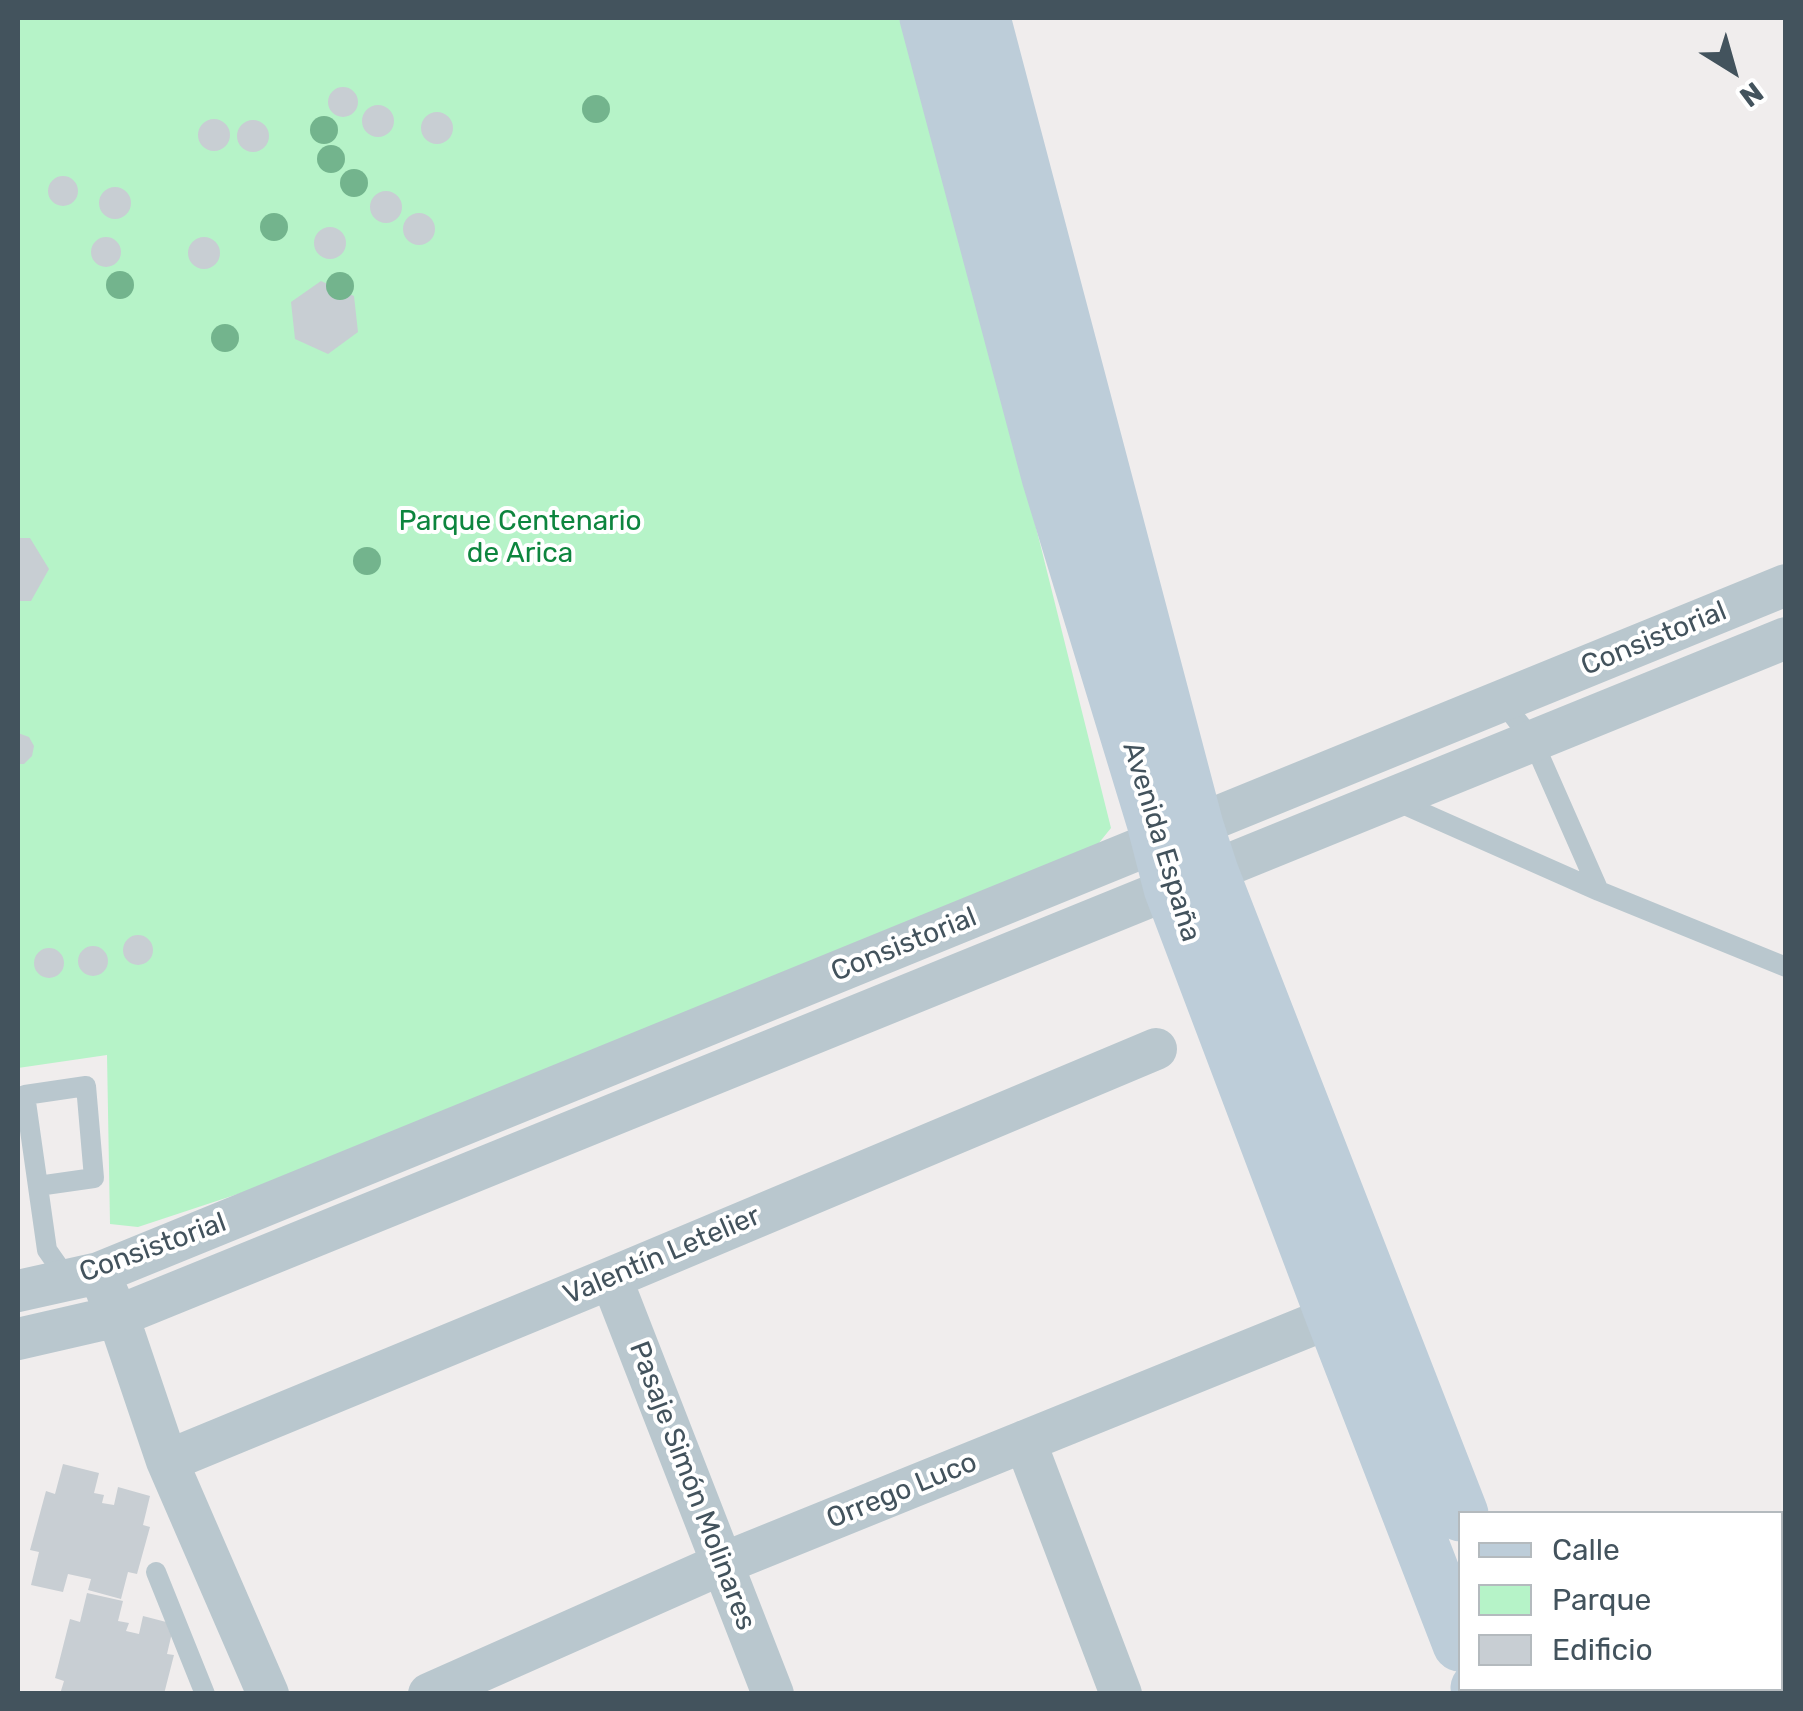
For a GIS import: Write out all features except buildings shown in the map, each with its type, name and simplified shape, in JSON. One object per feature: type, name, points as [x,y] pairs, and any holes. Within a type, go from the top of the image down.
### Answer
[{"type":"street","name":"Avenida España","points":[[927,18],[1050,477],[1184,857],[1356,1307],[1458,1638]]},
{"type":"street","name":"Avenida España","points":[[983,18],[1184,857]]},
{"type":"street","name":"Consistorial","points":[[18,1339],[118,1316],[1184,857],[1502,701],[1786,586]]},
{"type":"street","name":"Consistorial","points":[[18,1291],[84,1277],[1184,857],[1391,799],[1786,638]]},
{"type":"street","name":"Valentín Letelier","points":[[167,1462],[1156,1048]]},
{"type":"street","points":[[84,1277],[118,1316],[167,1462],[268,1694]]},
{"type":"street","name":"Pasaje Simón Molinares","points":[[611,1278],[773,1694]]},
{"type":"street","name":"Avenida España","points":[[1356,1307],[1459,1511]]},
{"type":"street","name":"Orrego Luco","points":[[429,1694],[724,1563],[1356,1307]]},
{"type":"street","points":[[1025,1441],[1121,1694]]},
{"type":"lane","points":[[1502,701],[1533,741],[1599,892]]},
{"type":"lane","points":[[1391,799],[1599,892],[1786,967]]},
{"type":"lane","points":[[38,1186],[94,1178],[86,1086],[25,1095],[47,1250],[84,1277]]},
{"type":"lane","points":[[156,1572],[206,1694]]},
{"type":"green space","name":"Parque Centenario de Arica","points":[[18,18],[909,18],[1111,828],[1090,854],[247,1191],[138,1227],[110,1224],[107,1055],[18,1068]]}]
